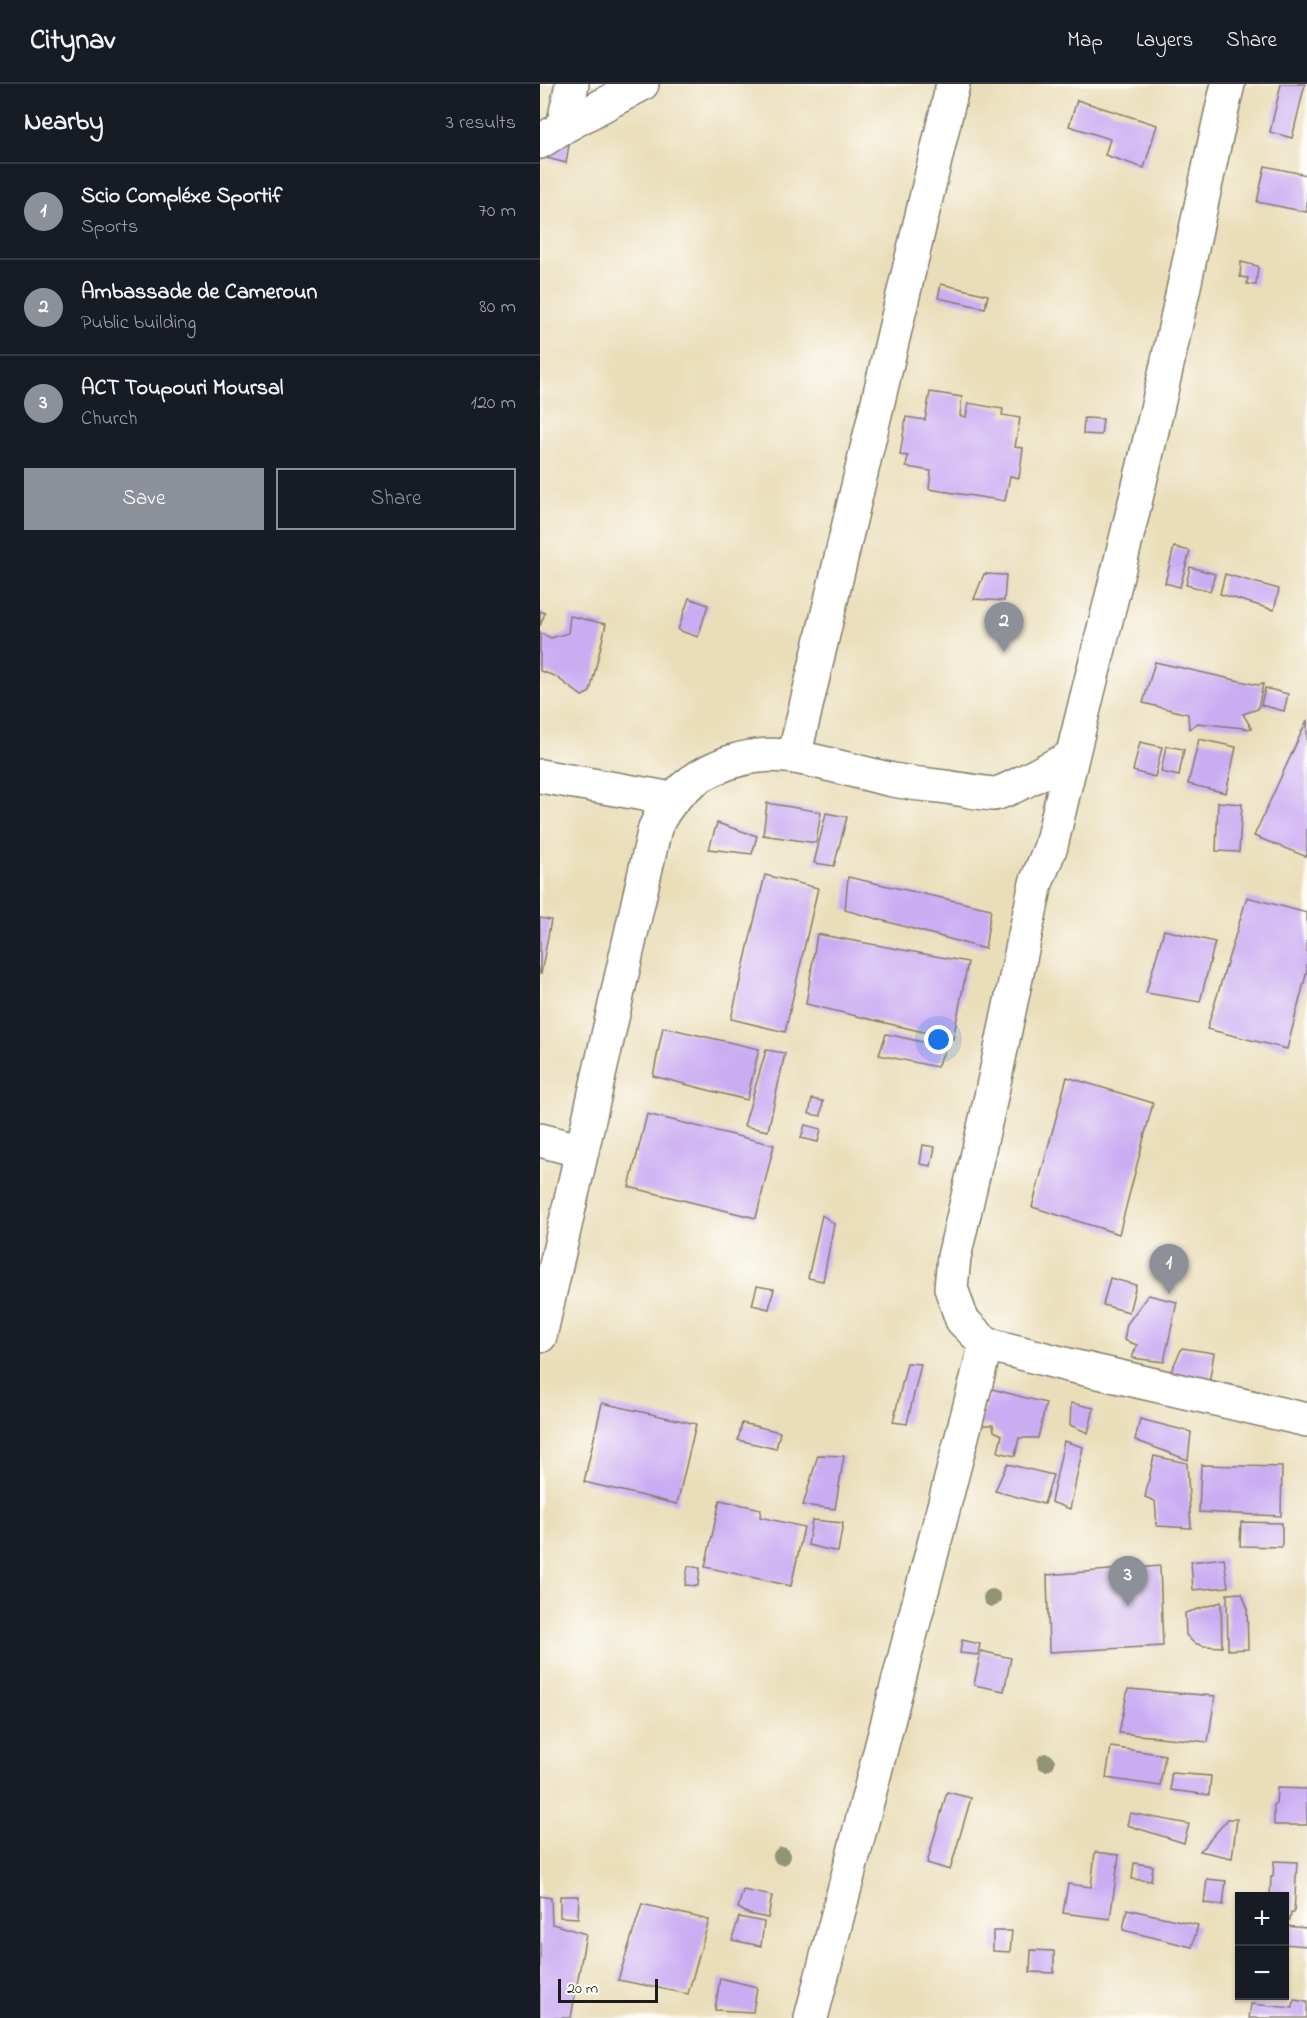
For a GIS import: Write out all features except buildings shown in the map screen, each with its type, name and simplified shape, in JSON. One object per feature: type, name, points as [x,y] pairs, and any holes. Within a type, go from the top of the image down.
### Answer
[{"type":"street","points":[[551,135],[572,84]]},
{"type":"street","points":[[551,135],[642,84]]},
{"type":"street","points":[[794,757],[953,84]]},
{"type":"street","points":[[1228,84],[1151,436],[1051,846],[1036,883],[989,1106],[954,1257],[951,1288],[962,1320],[986,1344],[1307,1420]]},
{"type":"street","points":[[540,1336],[655,828],[662,812],[673,799],[689,783],[706,772],[732,762],[771,756],[794,757],[895,780],[996,794],[1071,757]]},
{"type":"street","points":[[540,776],[673,799]]},
{"type":"street","points":[[540,1140],[582,1151]]},
{"type":"street","points":[[812,2018],[986,1344]]},
{"type":"place","name":"Ambassade de Cameroun","points":[[1004,652]]},
{"type":"place","name":"Scio Compléxe Sportif","points":[[1169,1294]]},
{"type":"place","name":"ACT Toupouri Moursal","points":[[1128,1606]]}]
